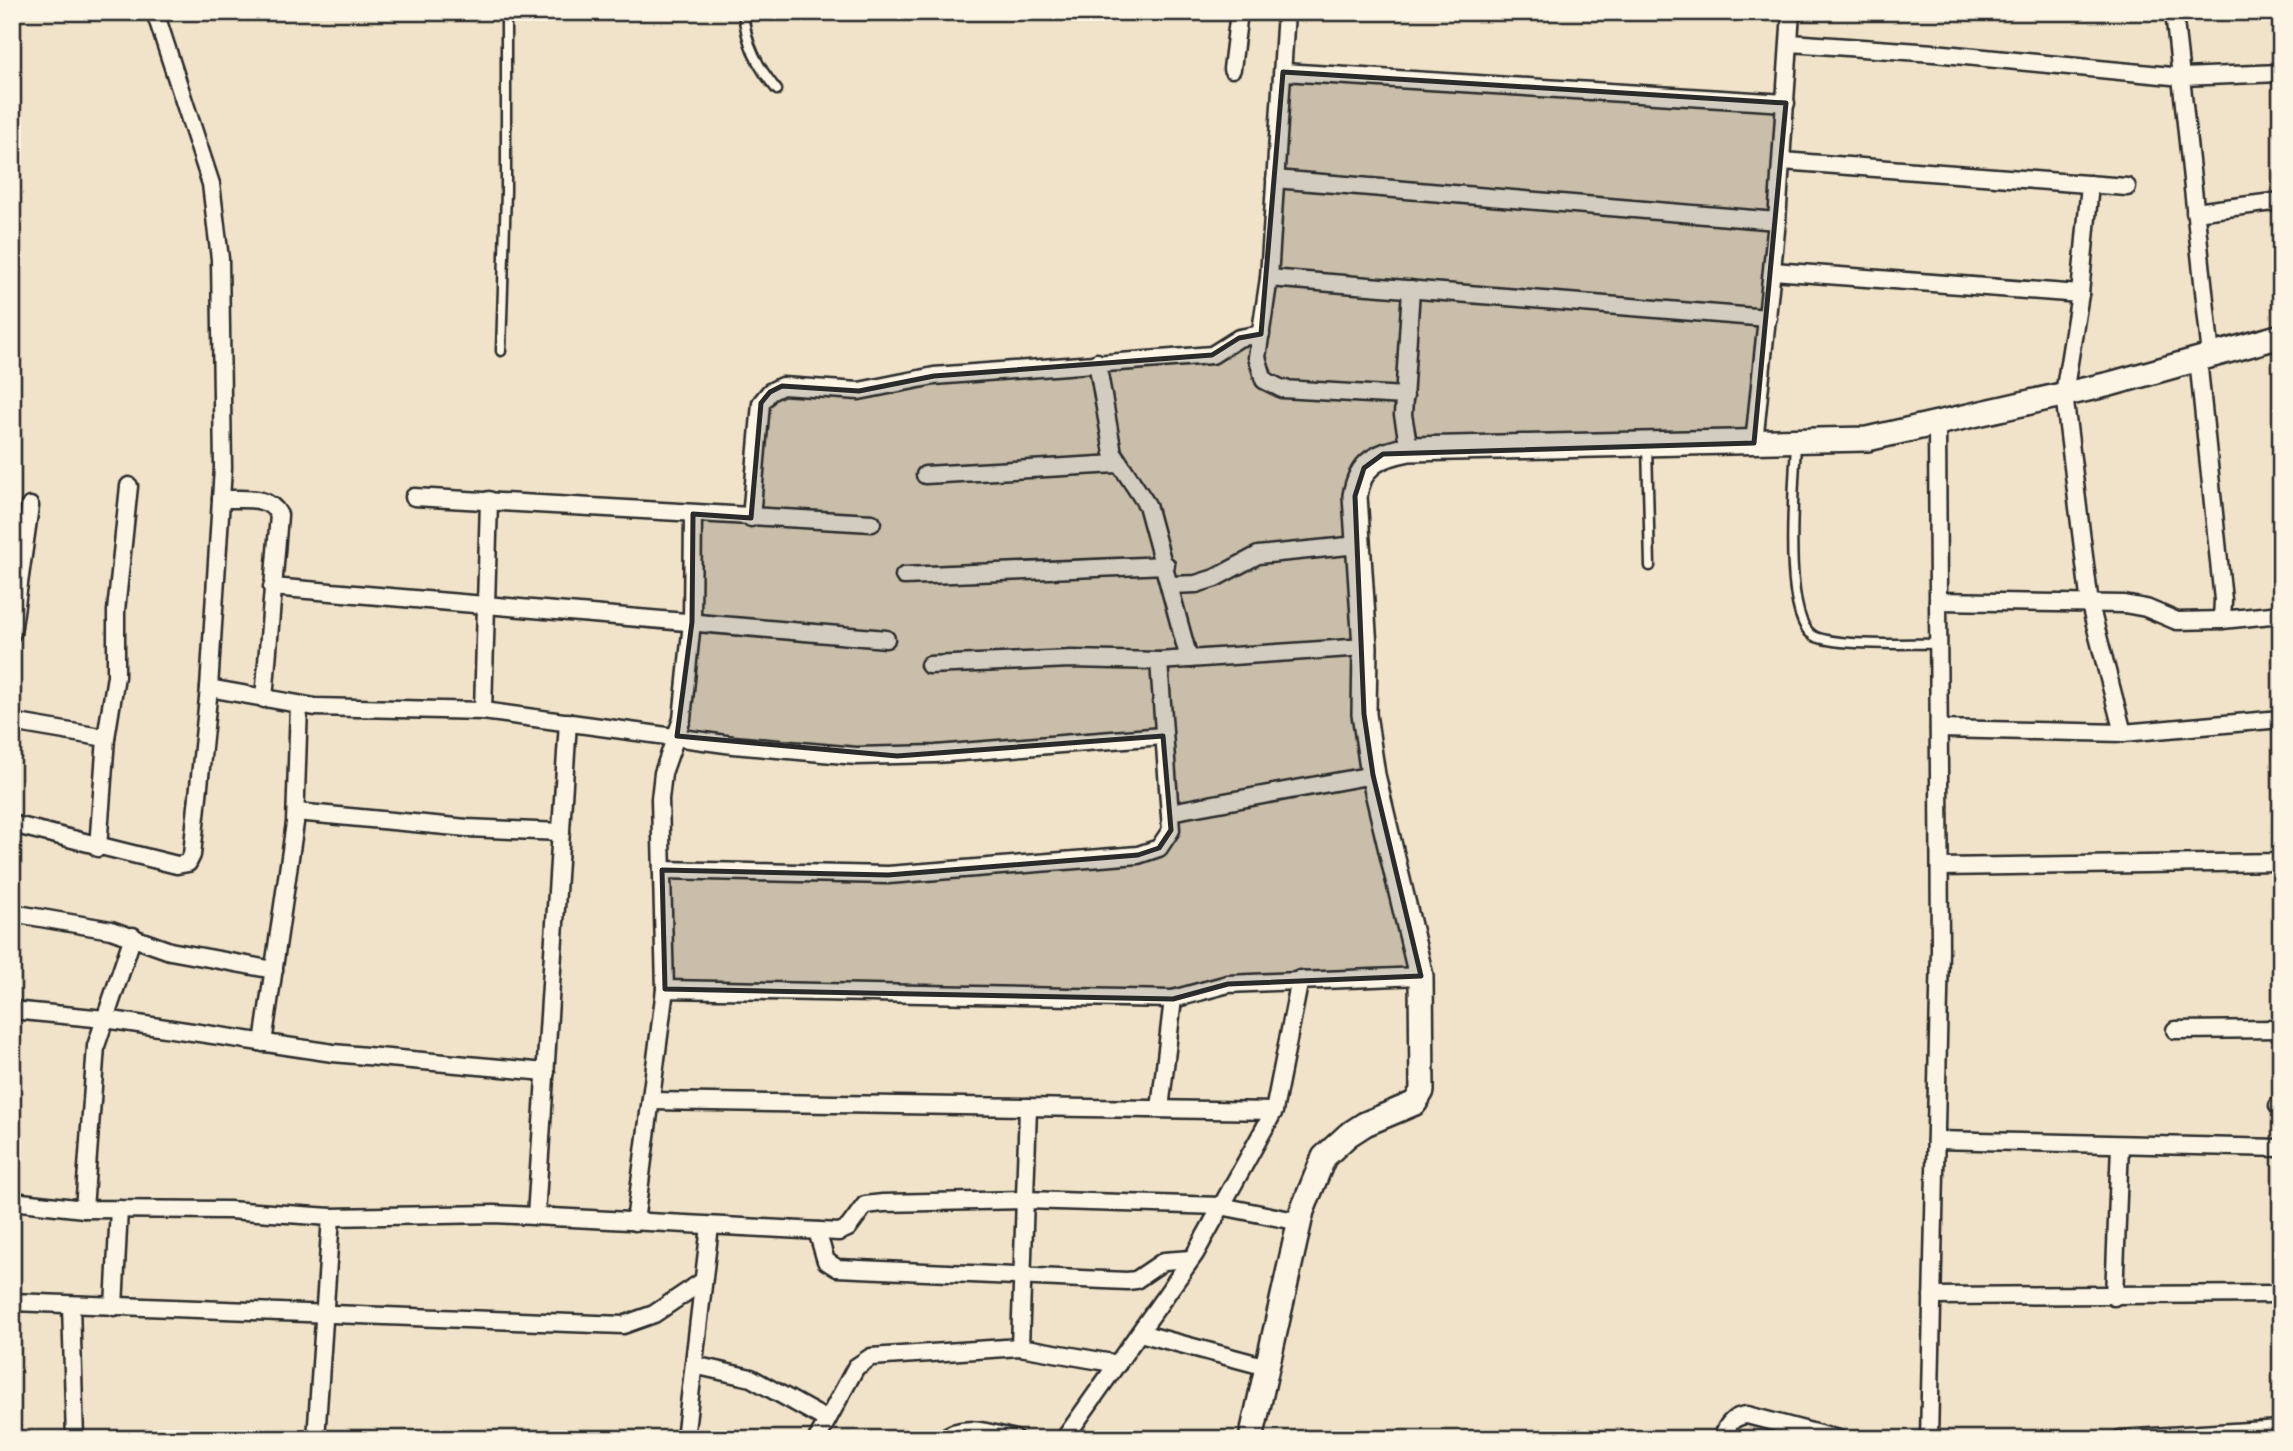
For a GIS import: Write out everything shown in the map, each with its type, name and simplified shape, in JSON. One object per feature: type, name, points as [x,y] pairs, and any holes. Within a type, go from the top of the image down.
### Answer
[{"type":"street","points":[[12,824],[98,848],[177,865],[188,863],[194,837],[209,688],[221,499],[224,347],[217,221],[211,184],[155,12]]},
{"type":"street","points":[[1232,69],[1240,12]]},
{"type":"street","points":[[1286,12],[1269,278],[1257,357],[1260,369],[1270,385],[1405,396]]},
{"type":"street","points":[[1754,443],[1773,271],[1791,12]]},
{"type":"street","points":[[2175,12],[2195,212],[2223,600],[2222,620]]},
{"type":"street","points":[[1790,43],[1934,53],[2182,77],[2281,73]]},
{"type":"street","points":[[1283,72],[1786,103]]},
{"type":"street","points":[[1782,161],[2127,187]]},
{"type":"street","points":[[1275,179],[1777,221]]},
{"type":"street","points":[[2090,184],[2080,294],[2064,394],[2090,605],[2123,733]]},
{"type":"street","points":[[2195,212],[2281,201]]},
{"type":"street","points":[[1773,271],[2080,294]]},
{"type":"street","points":[[1269,278],[1768,318]]},
{"type":"street","points":[[1409,449],[1404,428],[1411,289]]},
{"type":"street","points":[[751,518],[761,403],[770,392],[782,386],[859,390],[933,376],[1212,355],[1239,338],[1261,334]]},
{"type":"street","points":[[1251,1439],[1300,1222],[1312,1183],[1324,1157],[1365,1124],[1415,1103],[1422,1091],[1421,976],[1373,775],[1364,714],[1365,647],[1355,496],[1357,480],[1374,458],[1409,449],[1867,439],[2064,394],[2281,336]]},
{"type":"street","points":[[1097,362],[1117,464],[1147,505],[1166,565],[1189,659]]},
{"type":"street","points":[[1929,1439],[1940,867],[1937,423]]},
{"type":"street","points":[[925,475],[1117,464]]},
{"type":"street","points":[[98,848],[106,738],[116,676],[116,611],[129,486]]},
{"type":"street","points":[[414,497],[872,523]]},
{"type":"street","points":[[221,499],[264,500],[273,505],[279,515],[264,699]]},
{"type":"street","points":[[484,711],[488,500]]},
{"type":"street","points":[[12,633],[30,506]]},
{"type":"street","points":[[635,1222],[665,989],[662,786],[670,751],[677,736],[692,622],[693,514]]},
{"type":"street","points":[[1171,585],[1205,581],[1258,555],[1358,545]]},
{"type":"street","points":[[904,576],[1166,565]]},
{"type":"street","points":[[272,587],[886,639]]},
{"type":"street","points":[[1938,601],[2124,604],[2146,608],[2177,621],[2281,614]]},
{"type":"street","points":[[929,665],[1071,659],[1159,661],[1242,653],[1365,647]]},
{"type":"street","points":[[662,870],[888,875],[1138,855],[1159,848],[1171,830],[1159,661]]},
{"type":"street","points":[[209,688],[299,705],[484,711],[733,745],[897,757],[1163,736]]},
{"type":"street","points":[[263,1043],[296,812],[299,705]]},
{"type":"street","points":[[1939,729],[2123,733],[2281,719]]},
{"type":"street","points":[[12,722],[106,738]]},
{"type":"street","points":[[536,1216],[568,722]]},
{"type":"street","points":[[1170,812],[1373,775]]},
{"type":"street","points":[[296,812],[467,828],[561,832]]},
{"type":"street","points":[[1940,867],[2281,862]]},
{"type":"street","points":[[12,913],[76,922],[134,936],[170,951],[274,970]]},
{"type":"street","points":[[84,1209],[96,1046],[134,936]]},
{"type":"street","points":[[665,989],[1172,999],[1228,984],[1421,976]]},
{"type":"street","points":[[1064,1439],[1191,1259],[1273,1111],[1300,979]]},
{"type":"street","points":[[1160,1109],[1172,999]]},
{"type":"street","points":[[12,1010],[105,1019],[263,1043],[546,1072]]},
{"type":"street","points":[[2175,1030],[2281,1029]]},
{"type":"street","points":[[651,1101],[1273,1111]]},
{"type":"street","points":[[1020,1347],[1028,1107]]},
{"type":"street","points":[[1936,1140],[2281,1148]]},
{"type":"street","points":[[2114,1297],[2120,1145]]},
{"type":"street","points":[[12,1201],[84,1209],[229,1210],[331,1217],[403,1214],[536,1216],[839,1232],[848,1228],[865,1205],[870,1203],[1025,1200],[1221,1206],[1300,1222]]},
{"type":"street","points":[[114,1307],[119,1209]]},
{"type":"street","points":[[316,1439],[331,1217]]},
{"type":"street","points":[[685,1439],[710,1226]]},
{"type":"street","points":[[817,1231],[826,1261],[837,1268],[1127,1282],[1136,1280],[1164,1261],[1191,1259]]},
{"type":"street","points":[[12,1302],[623,1325],[654,1314],[704,1281]]},
{"type":"street","points":[[1932,1296],[2281,1294]]},
{"type":"street","points":[[71,1306],[75,1439]]},
{"type":"street","points":[[1140,1333],[1267,1367]]},
{"type":"street","points":[[817,1439],[856,1367],[871,1357],[1020,1347],[1118,1364]]},
{"type":"street","points":[[694,1365],[751,1378],[827,1420]]},
{"type":"street","points":[[1722,1439],[1737,1416],[1747,1415],[1838,1439]]},
{"type":"street","points":[[2120,1439],[2281,1429]]},
{"type":"street","points":[[943,1439],[950,1433],[970,1430],[1015,1439]]},
{"type":"lane","points":[[501,351],[506,191],[506,12]]},
{"type":"lane","points":[[743,12],[745,34],[757,66],[777,90]]},
{"type":"lane","points":[[1796,442],[1793,589],[1803,626],[1814,636],[1835,640],[1938,644]]},
{"type":"lane","points":[[1647,445],[1650,566]]},
{"type":"highlighted area","points":[[1283,72],[1786,103],[1754,443],[1383,454],[1364,468],[1355,496],[1364,714],[1373,775],[1421,976],[1228,984],[1173,999],[665,989],[662,870],[888,875],[1138,855],[1159,848],[1171,830],[1163,736],[897,756],[677,736],[692,622],[693,514],[751,518],[761,403],[770,392],[782,386],[859,391],[934,376],[1212,355],[1239,338],[1261,334]]}]
